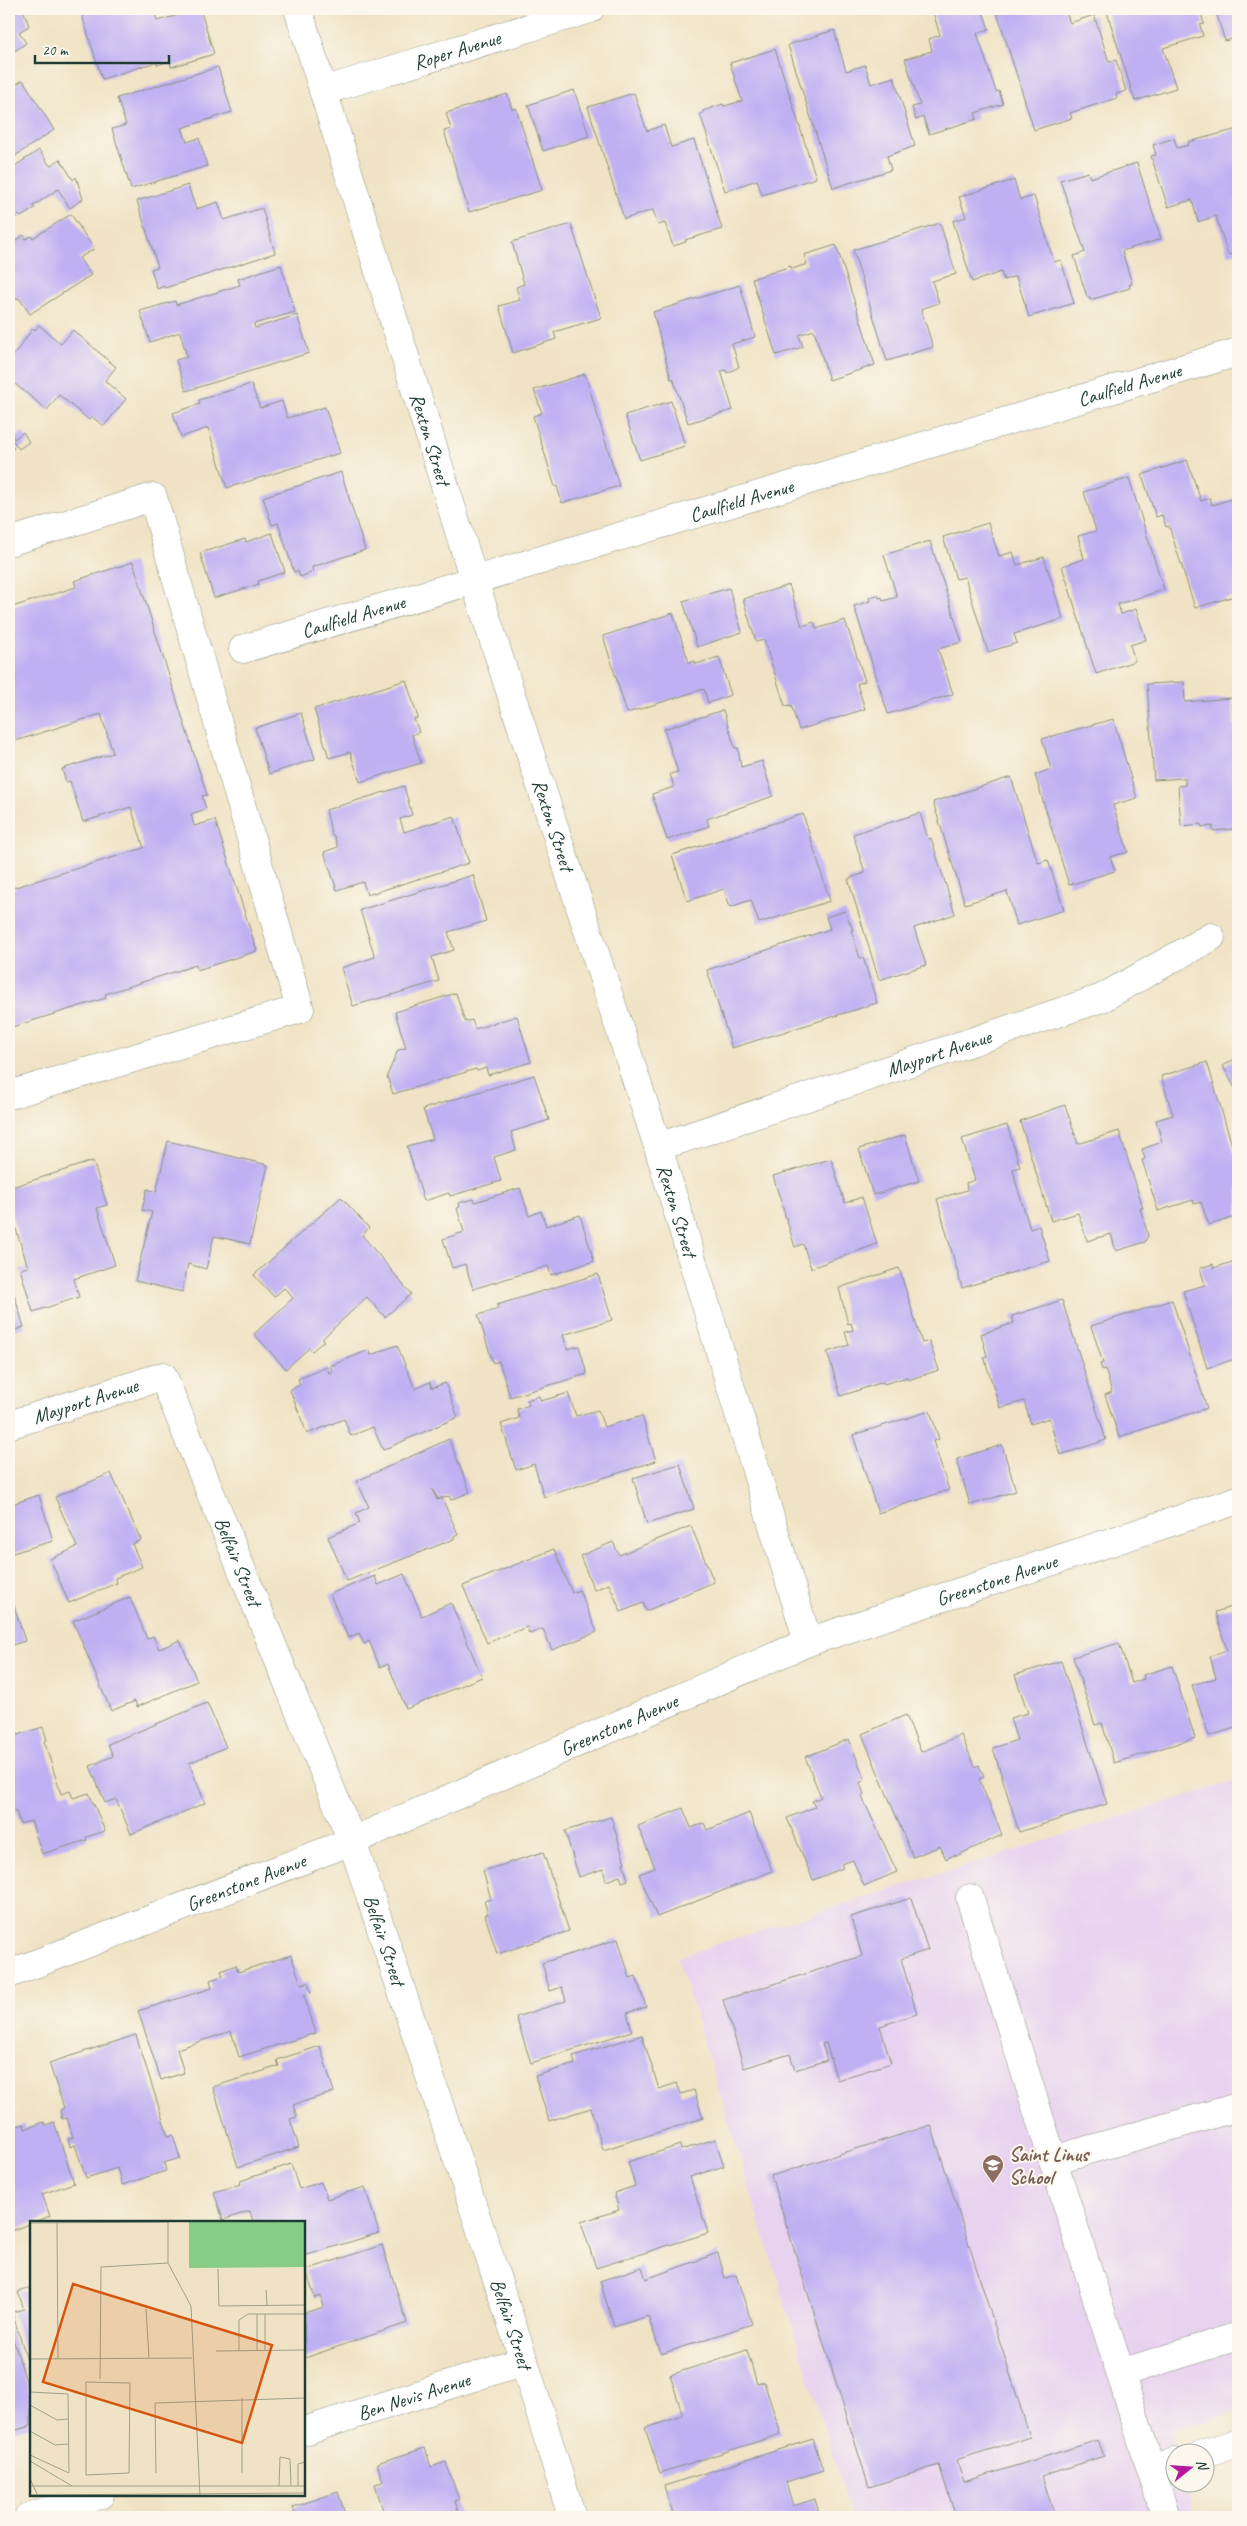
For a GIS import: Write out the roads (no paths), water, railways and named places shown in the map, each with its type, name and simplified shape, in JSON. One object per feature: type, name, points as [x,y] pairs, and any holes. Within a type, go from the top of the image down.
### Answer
[{"type":"street","name":"Rexton Street","points":[[298,9],[474,580],[658,1147],[808,1642]]},
{"type":"street","name":"Roper Avenue","points":[[323,91],[590,9]]},
{"type":"street","name":"Caulfield Avenue","points":[[244,649],[1238,352]]},
{"type":"street","points":[[9,542],[153,497],[300,1009],[9,1095]]},
{"type":"street","name":"Mayport Avenue","points":[[658,1147],[1102,998],[1211,937]]},
{"type":"street","name":"Mayport Avenue","points":[[9,1425],[163,1376]]},
{"type":"street","name":"Belfair Street","points":[[163,1376],[352,1841],[524,2361],[572,2517]]},
{"type":"street","name":"Greenstone Avenue","points":[[9,1974],[352,1841],[808,1642],[1238,1500]]},
{"type":"street","points":[[970,1898],[1121,2373],[1163,2466],[1166,2517]]},
{"type":"street","points":[[1053,2160],[1238,2107]]},
{"type":"street","points":[[1121,2373],[1238,2336]]},
{"type":"street","name":"Ben Nevis Avenue","points":[[305,2431],[524,2361]]},
{"type":"street","points":[[1214,2450],[1238,2442]]},
{"type":"street","points":[[28,2517],[97,2496]]},
{"type":"place","name":"Saint Linus School","points":[[993,2184]]}]
